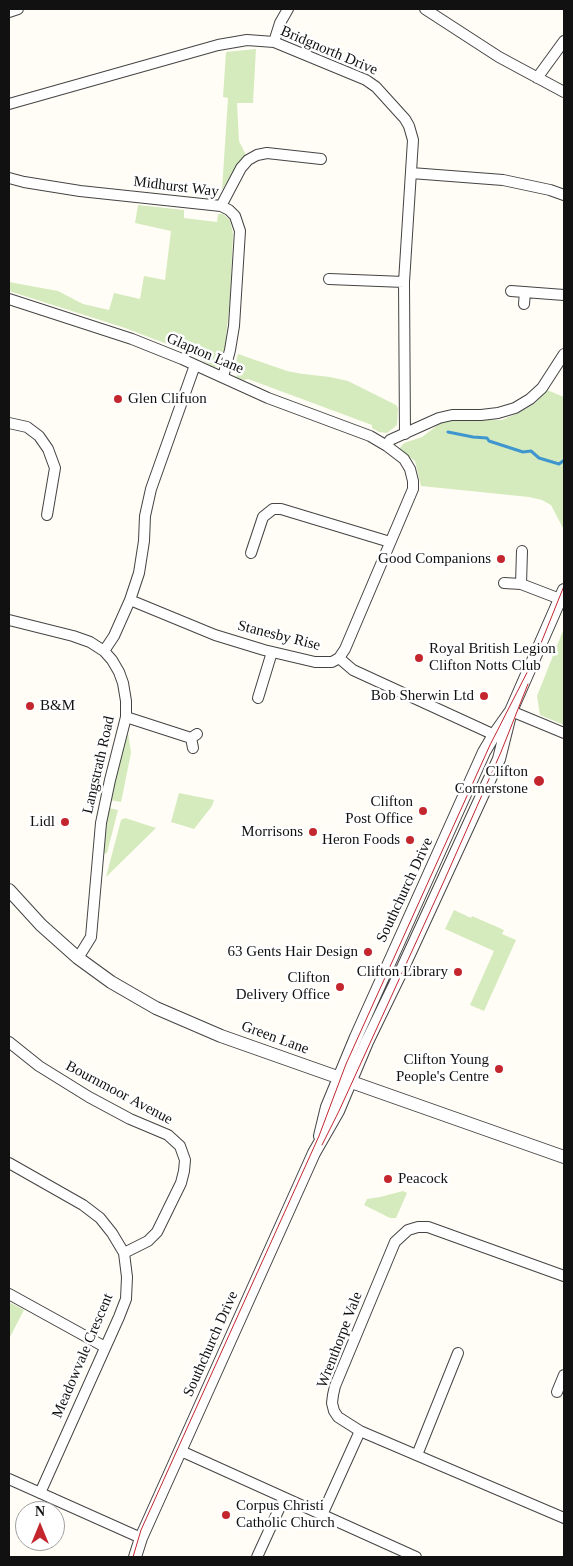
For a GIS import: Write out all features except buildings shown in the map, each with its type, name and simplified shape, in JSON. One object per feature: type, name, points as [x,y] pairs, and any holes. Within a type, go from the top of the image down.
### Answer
[{"type":"street","points":[[9,12],[18,9]]},
{"type":"street","points":[[274,42],[280,23],[288,9]]},
{"type":"street","points":[[425,9],[499,57],[564,92]]},
{"type":"street","name":"Bridgnorth Drive","points":[[9,104],[218,45],[247,40],[274,42],[366,80],[376,87],[405,119],[413,140],[404,282],[405,434]]},
{"type":"street","points":[[537,78],[564,41]]},
{"type":"street","points":[[221,206],[241,168],[248,160],[257,155],[267,153],[321,159]]},
{"type":"street","points":[[411,172],[503,180],[550,190],[564,195]]},
{"type":"street","name":"Midhurst Way","points":[[9,178],[80,191],[221,206],[229,210],[235,216],[240,231],[234,326],[223,377]]},
{"type":"street","points":[[329,279],[404,282]]},
{"type":"street","points":[[511,291],[564,295]]},
{"type":"street","points":[[524,304],[525,292]]},
{"type":"street","name":"Glapton Lane","points":[[9,299],[132,339],[268,398],[370,436],[386,446]]},
{"type":"street","points":[[386,446],[390,440],[439,418],[452,415],[490,414],[515,408],[530,399],[542,388],[564,354]]},
{"type":"street","points":[[104,652],[114,636],[130,600],[139,573],[144,541],[145,516],[151,489],[195,365]]},
{"type":"street","points":[[9,423],[27,427],[39,436],[48,449],[55,468],[47,515]]},
{"type":"street","name":"Stanesby Rise","points":[[130,600],[215,635],[272,652],[315,662],[332,662],[345,649],[412,490],[413,480],[410,469],[404,460],[386,446]]},
{"type":"street","points":[[251,553],[263,517],[273,510],[281,509],[390,542]]},
{"type":"street","points":[[521,584],[522,551]]},
{"type":"street","points":[[504,583],[521,584],[562,595]]},
{"type":"street","name":"Southchurch Drive","points":[[135,1557],[141,1538],[318,1145],[324,1117],[345,1080],[484,752],[499,737],[562,595]]},
{"type":"street","name":"Langstrath Road","points":[[9,620],[90,642],[104,652],[119,672],[123,683],[126,717],[101,823],[91,937],[78,958]]},
{"type":"street","points":[[258,700],[272,652]]},
{"type":"street","points":[[338,658],[354,670],[499,737]]},
{"type":"street","points":[[511,710],[564,733]]},
{"type":"street","points":[[126,717],[194,740]]},
{"type":"street","name":"Green Lane","points":[[9,890],[41,925],[78,958],[112,982],[156,1008],[214,1033],[564,1157]]},
{"type":"street","name":"Bournmoor Avenue","points":[[9,1042],[39,1066],[130,1119],[168,1136],[180,1146],[185,1160],[183,1177],[157,1232],[148,1241],[124,1254]]},
{"type":"street","name":"Meadowvale Crescent","points":[[9,1164],[83,1205],[100,1218],[112,1233],[124,1254],[127,1277],[126,1299],[40,1493]]},
{"type":"street","name":"Wrenthorpe Vale","points":[[564,1276],[428,1228],[418,1227],[408,1230],[396,1242],[333,1395],[334,1410],[338,1417],[360,1431],[564,1518]]},
{"type":"street","points":[[9,1294],[106,1347]]},
{"type":"street","points":[[417,1455],[458,1353]]},
{"type":"street","points":[[557,1392],[564,1375]]},
{"type":"street","points":[[322,1515],[360,1431]]},
{"type":"street","points":[[181,1451],[416,1557]]},
{"type":"street","points":[[9,1480],[141,1538]]},
{"type":"street","points":[[257,1557],[284,1498]]},
{"type":"green space","points":[[256,49],[253,103],[237,103],[239,141],[247,157],[235,169],[222,190],[228,98],[223,97],[226,52]]},
{"type":"green space","points":[[138,205],[184,210],[184,218],[217,222],[218,214],[223,214],[230,220],[233,234],[230,299],[225,347],[218,366],[214,367],[188,352],[125,328],[9,291],[9,282],[58,291],[83,304],[109,310],[114,293],[140,299],[144,276],[165,280],[171,231],[135,223]]},
{"type":"green space","points":[[238,354],[287,371],[348,381],[396,405],[398,408],[397,425],[387,433],[379,432],[372,428],[372,425],[248,379],[244,380],[236,377],[234,369]]},
{"type":"green space","points":[[547,390],[564,397],[564,530],[551,505],[542,500],[421,486],[415,461],[399,449],[404,443],[422,437],[443,421],[456,419],[502,420],[534,404]]},
{"type":"green space","points":[[564,628],[564,725],[540,715],[537,696]]},
{"type":"green space","points":[[128,732],[131,753],[121,802],[110,800]]},
{"type":"green space","points":[[179,793],[214,800],[212,806],[194,829],[171,822]]},
{"type":"green space","points":[[109,808],[118,810],[107,853],[103,854]]},
{"type":"green space","points":[[125,818],[156,828],[106,877],[121,820]]},
{"type":"green space","points":[[454,910],[504,930],[502,934],[516,940],[484,1011],[470,1005],[494,951],[445,929]]},
{"type":"green space","points":[[403,1191],[407,1193],[396,1218],[390,1218],[364,1205],[367,1199]]},
{"type":"green space","points":[[9,1302],[24,1310],[9,1339]]},
{"type":"waterway","points":[[448,432],[487,438],[489,441],[523,452],[531,451],[539,458],[559,464],[564,462]]},
{"type":"tram line","points":[[133,1557],[141,1530],[319,1136],[346,1064],[490,745],[537,653],[564,586]]},
{"type":"tram line","points":[[322,1145],[444,881],[501,752],[528,684]]},
{"type":"place","name":"Glen Clifuon","points":[[118,399]]},
{"type":"place","name":"Good Companions","points":[[501,559]]},
{"type":"place","name":"Royal British Legion Clifton Notts Club","points":[[419,658]]},
{"type":"place","name":"Bob Sherwin Ltd","points":[[484,696]]},
{"type":"place","name":"B&M","points":[[30,706]]},
{"type":"place","name":"Clifton Cornerstone","points":[[539,781]]},
{"type":"place","name":"Clifton Post Office","points":[[423,811]]},
{"type":"place","name":"Lidl","points":[[65,822]]},
{"type":"place","name":"Morrisons","points":[[313,832]]},
{"type":"place","name":"Heron Foods","points":[[410,840]]},
{"type":"place","name":"63 Gents Hair Design","points":[[368,952]]},
{"type":"place","name":"Clifton Library","points":[[458,972]]},
{"type":"place","name":"Clifton Delivery Office","points":[[340,987]]},
{"type":"place","name":"Clifton Young People's Centre","points":[[499,1069]]},
{"type":"place","name":"Peacock","points":[[388,1179]]},
{"type":"place","name":"Corpus Christi Catholic Church","points":[[226,1515]]}]
